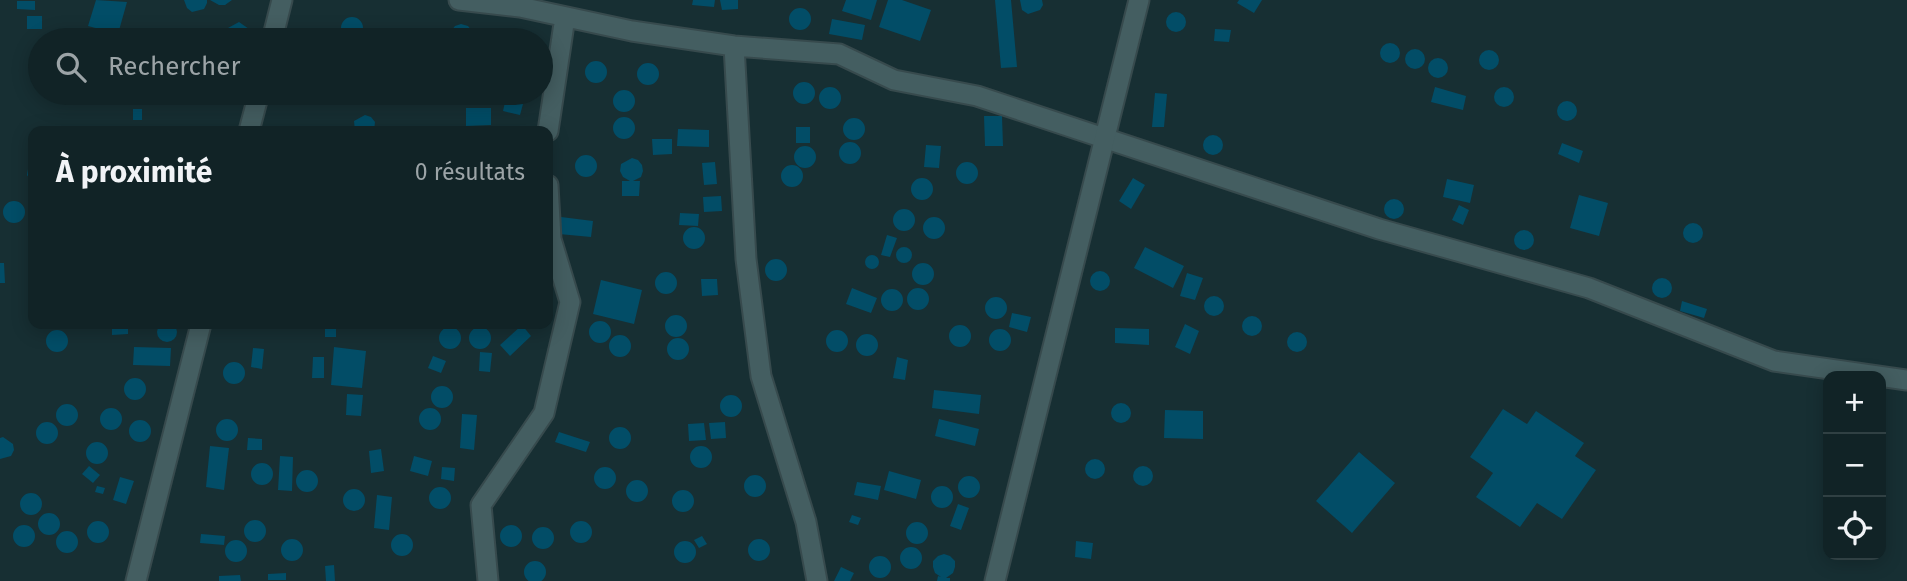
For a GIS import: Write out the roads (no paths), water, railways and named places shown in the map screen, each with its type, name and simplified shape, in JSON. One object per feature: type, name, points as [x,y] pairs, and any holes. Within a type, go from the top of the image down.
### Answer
[{"type":"street","points":[[275,28],[282,0]]},
{"type":"street","points":[[459,0],[520,7],[632,31],[734,46],[839,54],[894,80],[977,96],[1379,229],[1589,288],[1774,361],[1907,380]]},
{"type":"street","points":[[995,581],[1139,0]]},
{"type":"street","points":[[553,97],[565,17]]},
{"type":"street","points":[[734,46],[746,259],[761,376],[806,522],[817,581]]},
{"type":"street","points":[[250,126],[256,105]]},
{"type":"street","points":[[549,126],[552,105]]},
{"type":"street","points":[[488,581],[481,505],[544,413],[570,302],[553,246]]},
{"type":"street","points":[[136,581],[200,329]]}]
